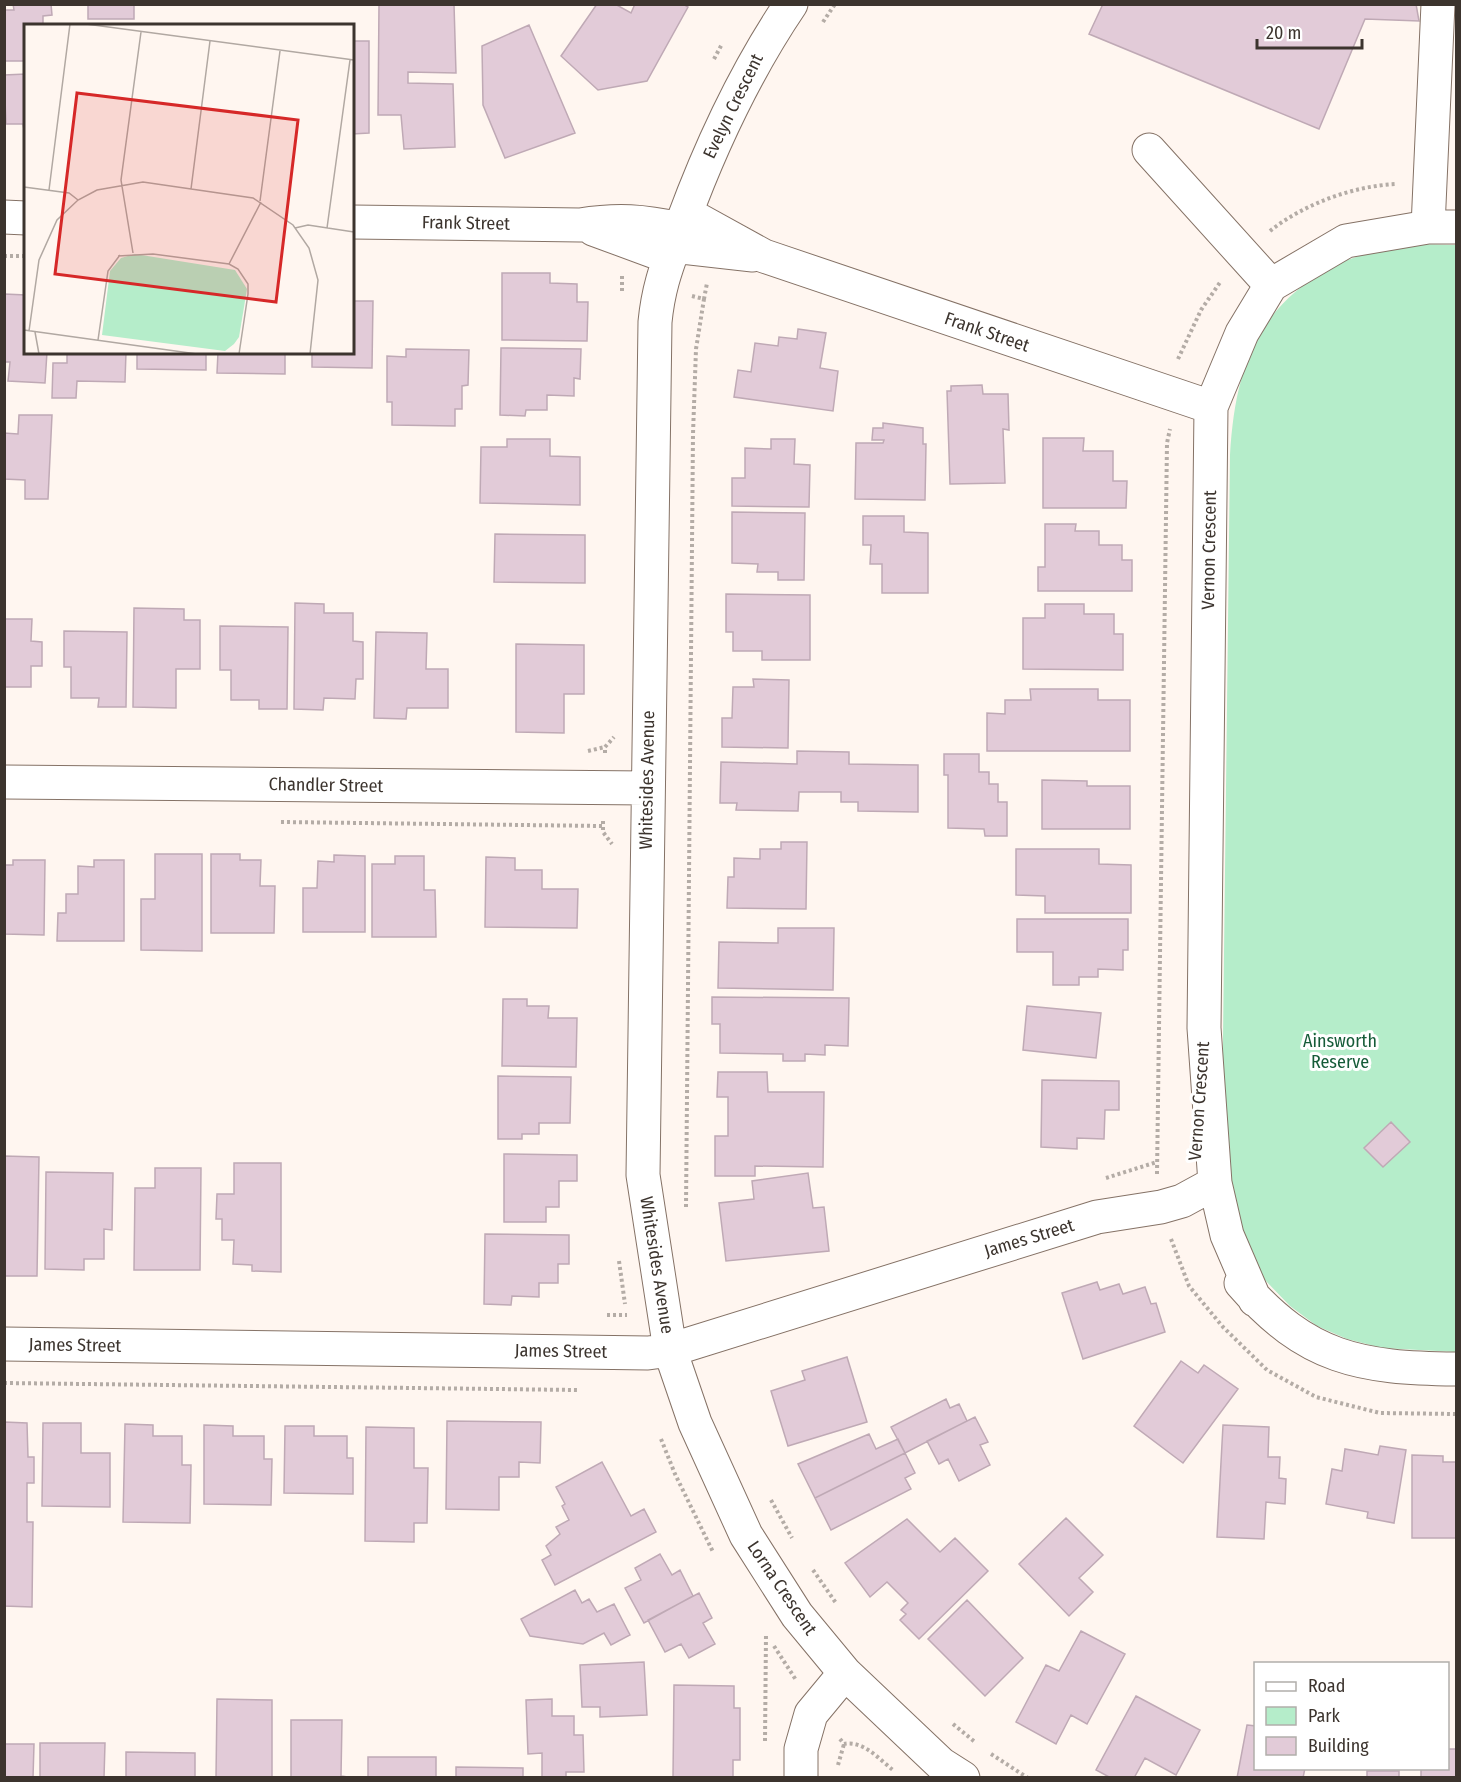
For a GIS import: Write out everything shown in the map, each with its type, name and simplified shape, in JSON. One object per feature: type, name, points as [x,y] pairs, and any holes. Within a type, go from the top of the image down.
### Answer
[{"type":"street","name":"Evelyn Crescent","points":[[677,236],[703,169],[745,79],[790,4]]},
{"type":"street","points":[[1438,4],[1442,227]]},
{"type":"street","points":[[1149,150],[1271,285]]},
{"type":"street","points":[[4,217],[24,218]]},
{"type":"street","name":"Frank Street","points":[[354,222],[580,225],[616,220],[641,220],[677,236],[764,256],[1211,407]]},
{"type":"street","name":"Vernon Crescent","points":[[1442,227],[1346,241],[1271,285],[1242,333],[1211,407],[1202,1186],[1256,1300],[1283,1326],[1307,1342],[1330,1353],[1385,1367],[1456,1369]]},
{"type":"street","name":"Whitesides Avenue","points":[[670,1350],[643,1175],[655,322],[658,288],[677,236]]},
{"type":"street","name":"Chandler Street","points":[[4,782],[647,788]]},
{"type":"street","name":"James Street","points":[[4,1344],[648,1353],[670,1350],[1096,1217],[1161,1207],[1202,1186]]},
{"type":"street","name":"Lorna Crescent","points":[[670,1350],[695,1423],[746,1535],[797,1615],[845,1673],[941,1764],[963,1778]]},
{"type":"street","points":[[801,1778],[801,1749],[811,1714],[845,1673]]},
{"type":"path","points":[[4,256],[24,256]]},
{"type":"path","points":[[686,1215],[684,1144],[693,434],[696,349],[704,299]]},
{"type":"path","points":[[280,822],[603,826]]},
{"type":"path","points":[[4,1383],[586,1390]]},
{"type":"path","points":[[768,1495],[794,1542]]},
{"type":"path","points":[[812,1569],[837,1605]]},
{"type":"path","points":[[765,1754],[766,1634]]},
{"type":"path","points":[[952,1723],[977,1743]]},
{"type":"path","points":[[838,1771],[844,1744]]},
{"type":"path","points":[[986,1750],[1028,1778]]},
{"type":"green space","name":"Ainsworth Reserve","points":[[1416,244],[1456,245],[1456,1352],[1382,1348],[1347,1339],[1317,1326],[1290,1306],[1263,1278],[1232,1220],[1222,1121],[1230,455],[1237,397],[1254,346],[1267,323],[1305,284],[1332,267],[1352,258]]},
{"type":"building","points":[[13,4],[51,4],[52,15],[43,16],[43,24],[24,24],[24,61],[4,61],[4,10],[14,10]]},
{"type":"building","points":[[88,4],[134,4],[134,19],[88,19]]},
{"type":"building","points":[[379,4],[454,4],[456,73],[408,72],[408,83],[453,84],[455,147],[404,149],[401,115],[378,115]]},
{"type":"building","points":[[597,4],[615,4],[631,13],[635,4],[683,4],[688,7],[647,81],[598,90],[561,56]]},
{"type":"building","points":[[1103,4],[1416,4],[1419,21],[1365,19],[1319,129],[1089,34]]},
{"type":"building","points":[[529,25],[575,133],[505,158],[483,105],[482,46]]},
{"type":"building","points":[[354,41],[369,41],[369,133],[354,134]]},
{"type":"building","points":[[24,74],[24,130],[23,124],[6,124],[4,75]]},
{"type":"building","points":[[502,273],[550,273],[550,283],[577,284],[577,302],[588,302],[587,341],[502,340]]},
{"type":"building","points":[[4,294],[24,295],[24,354],[47,354],[45,383],[8,381],[10,362],[4,362]]},
{"type":"building","points":[[354,301],[373,301],[372,368],[312,367],[312,354],[354,354]]},
{"type":"building","points":[[798,329],[826,333],[820,368],[838,371],[833,411],[734,397],[738,370],[751,372],[755,343],[778,346],[779,337],[797,339]]},
{"type":"building","points":[[501,348],[581,349],[580,379],[574,378],[574,396],[547,395],[547,410],[526,410],[525,416],[500,415]]},
{"type":"building","points":[[406,349],[469,350],[468,385],[462,386],[462,409],[455,409],[455,426],[392,425],[392,402],[387,402],[387,356],[406,357]]},
{"type":"building","points":[[67,354],[126,354],[125,382],[77,381],[76,398],[52,398],[53,363],[67,363]]},
{"type":"building","points":[[137,354],[206,354],[206,370],[137,369]]},
{"type":"building","points":[[218,354],[285,354],[285,374],[217,373]]},
{"type":"building","points":[[982,385],[983,394],[1008,394],[1009,430],[1003,429],[1005,483],[950,484],[947,391],[951,391],[951,386]]},
{"type":"building","points":[[19,415],[52,415],[48,499],[25,499],[25,480],[4,479],[4,433],[18,434]]},
{"type":"building","points":[[883,423],[923,428],[923,444],[926,444],[925,500],[855,499],[856,443],[883,443],[884,440],[872,440],[873,428],[883,428]]},
{"type":"building","points":[[1043,438],[1084,438],[1083,451],[1113,451],[1113,481],[1127,481],[1126,508],[1043,508]]},
{"type":"building","points":[[507,439],[550,439],[550,456],[580,457],[580,505],[480,503],[481,447],[507,447]]},
{"type":"building","points":[[771,439],[795,439],[794,464],[810,465],[809,507],[732,506],[732,478],[745,478],[745,448],[771,449]]},
{"type":"building","points":[[732,512],[805,513],[804,580],[778,580],[778,572],[757,572],[758,564],[732,563]]},
{"type":"building","points":[[863,516],[904,516],[904,532],[928,533],[928,593],[882,593],[882,564],[870,564],[871,545],[863,545]]},
{"type":"building","points":[[1045,524],[1076,524],[1075,531],[1099,531],[1099,545],[1122,545],[1122,560],[1132,560],[1132,591],[1038,591],[1038,567],[1045,567]]},
{"type":"building","points":[[495,534],[585,535],[585,583],[494,582]]},
{"type":"building","points":[[726,594],[810,595],[810,660],[762,660],[762,651],[733,651],[733,632],[726,632]]},
{"type":"building","points":[[295,603],[324,604],[324,613],[353,613],[353,641],[363,642],[363,679],[356,679],[355,699],[324,698],[323,710],[294,709]]},
{"type":"building","points":[[1045,604],[1084,604],[1084,614],[1114,614],[1114,634],[1123,634],[1123,670],[1023,669],[1023,618],[1045,618]]},
{"type":"building","points":[[134,608],[184,609],[184,620],[200,620],[200,669],[176,669],[176,708],[133,707]]},
{"type":"building","points":[[4,619],[32,619],[31,641],[42,642],[42,666],[31,666],[31,687],[4,687]]},
{"type":"building","points":[[220,626],[288,627],[287,709],[259,709],[259,700],[231,700],[231,670],[220,670]]},
{"type":"building","points":[[64,631],[127,632],[126,707],[98,707],[99,698],[71,698],[71,667],[64,667]]},
{"type":"building","points":[[376,632],[427,633],[426,669],[448,669],[448,708],[407,708],[406,719],[374,718]]},
{"type":"building","points":[[516,644],[584,645],[584,694],[564,694],[564,733],[516,732]]},
{"type":"building","points":[[753,679],[789,680],[788,748],[722,747],[722,718],[732,718],[733,687],[754,687]]},
{"type":"building","points":[[1030,689],[1098,689],[1098,700],[1130,700],[1130,751],[987,751],[987,713],[1005,714],[1005,700],[1031,700]]},
{"type":"building","points":[[797,751],[849,752],[849,764],[918,765],[918,812],[858,811],[858,802],[841,802],[841,792],[799,792],[798,811],[736,810],[737,803],[720,803],[721,762],[797,764]]},
{"type":"building","points":[[944,754],[979,754],[979,772],[989,772],[989,784],[998,784],[998,802],[1007,802],[1007,836],[985,836],[984,829],[948,828],[948,775],[944,775]]},
{"type":"building","points":[[1042,780],[1087,781],[1087,786],[1130,786],[1130,829],[1042,829]]},
{"type":"building","points":[[781,842],[807,842],[806,909],[727,908],[728,877],[734,877],[734,858],[760,859],[760,849],[781,849]]},
{"type":"building","points":[[1016,849],[1099,849],[1099,864],[1131,865],[1131,913],[1045,913],[1045,896],[1016,895]]},
{"type":"building","points":[[155,854],[202,854],[202,951],[141,950],[141,899],[155,899]]},
{"type":"building","points":[[211,854],[240,854],[240,860],[261,860],[260,886],[275,886],[274,933],[211,933]]},
{"type":"building","points":[[334,855],[365,856],[365,932],[303,932],[303,888],[317,888],[318,861],[334,862]]},
{"type":"building","points":[[395,856],[424,856],[424,890],[435,890],[436,937],[372,937],[372,864],[395,864]]},
{"type":"building","points":[[486,857],[515,858],[515,870],[542,870],[542,889],[578,889],[577,928],[485,927]]},
{"type":"building","points":[[13,860],[45,860],[44,935],[4,934],[4,865],[13,865]]},
{"type":"building","points":[[94,860],[124,860],[124,941],[57,941],[58,913],[66,913],[66,894],[78,894],[78,866],[94,867]]},
{"type":"building","points":[[1017,919],[1128,919],[1128,950],[1123,950],[1123,970],[1098,969],[1098,977],[1079,977],[1079,985],[1053,985],[1053,952],[1017,952]]},
{"type":"building","points":[[778,928],[834,928],[833,990],[718,988],[719,942],[778,943]]},
{"type":"building","points":[[712,997],[849,998],[848,1046],[825,1045],[825,1055],[805,1054],[805,1061],[783,1061],[783,1054],[720,1053],[720,1024],[712,1024]]},
{"type":"building","points":[[503,999],[527,999],[527,1006],[549,1006],[548,1018],[577,1018],[576,1067],[502,1066]]},
{"type":"building","points":[[1027,1006],[1101,1013],[1096,1058],[1023,1050]]},
{"type":"building","points":[[718,1072],[767,1072],[768,1092],[824,1092],[823,1167],[755,1166],[755,1176],[715,1176],[715,1136],[728,1136],[728,1097],[717,1097]]},
{"type":"building","points":[[498,1076],[571,1077],[570,1123],[539,1123],[539,1134],[522,1134],[522,1139],[498,1139]]},
{"type":"building","points":[[1042,1080],[1119,1081],[1119,1110],[1105,1110],[1104,1139],[1077,1138],[1077,1149],[1041,1147]]},
{"type":"building","points":[[1391,1122],[1410,1142],[1383,1167],[1364,1148]]},
{"type":"building","points":[[504,1154],[577,1155],[577,1181],[559,1181],[559,1207],[546,1207],[546,1222],[504,1222]]},
{"type":"building","points":[[4,1156],[39,1157],[37,1276],[4,1276]]},
{"type":"building","points":[[234,1163],[281,1163],[281,1272],[252,1271],[252,1265],[233,1264],[234,1240],[222,1240],[222,1219],[216,1219],[217,1194],[234,1194]]},
{"type":"building","points":[[155,1168],[201,1168],[200,1270],[134,1270],[135,1188],[155,1188]]},
{"type":"building","points":[[46,1172],[113,1173],[112,1230],[104,1229],[104,1259],[84,1259],[84,1270],[45,1269]]},
{"type":"building","points":[[808,1173],[813,1208],[824,1207],[829,1251],[726,1261],[719,1203],[754,1199],[752,1181]]},
{"type":"building","points":[[485,1234],[569,1235],[569,1264],[558,1264],[558,1283],[539,1283],[539,1297],[512,1296],[511,1305],[484,1304]]},
{"type":"building","points":[[1097,1282],[1100,1290],[1119,1284],[1123,1294],[1145,1287],[1151,1304],[1156,1303],[1165,1332],[1083,1359],[1062,1293]]},
{"type":"building","points":[[847,1357],[867,1422],[788,1446],[771,1391],[805,1380],[802,1371]]},
{"type":"building","points":[[1181,1361],[1198,1373],[1204,1365],[1238,1389],[1183,1463],[1134,1426]]},
{"type":"building","points":[[946,1399],[950,1408],[959,1404],[967,1421],[905,1453],[891,1427]]},
{"type":"building","points":[[975,1417],[988,1442],[980,1445],[990,1465],[959,1481],[948,1459],[939,1464],[927,1441]]},
{"type":"building","points":[[447,1421],[541,1422],[540,1463],[519,1462],[519,1477],[499,1477],[499,1510],[446,1509]]},
{"type":"building","points":[[4,1422],[27,1423],[28,1457],[34,1457],[34,1483],[27,1483],[27,1522],[33,1522],[32,1607],[4,1606]]},
{"type":"building","points":[[43,1423],[81,1423],[81,1453],[110,1453],[110,1507],[42,1506]]},
{"type":"building","points":[[125,1424],[153,1425],[153,1436],[182,1436],[182,1465],[191,1465],[190,1523],[123,1522]]},
{"type":"building","points":[[204,1425],[233,1426],[233,1436],[264,1436],[264,1459],[272,1459],[271,1505],[204,1504]]},
{"type":"building","points":[[1223,1425],[1269,1427],[1268,1457],[1280,1457],[1279,1478],[1286,1479],[1285,1504],[1266,1502],[1264,1539],[1217,1537]]},
{"type":"building","points":[[285,1426],[314,1426],[314,1436],[347,1436],[347,1458],[353,1458],[353,1494],[284,1493]]},
{"type":"building","points":[[366,1427],[414,1428],[414,1468],[428,1468],[427,1523],[414,1523],[414,1542],[365,1541]]},
{"type":"building","points":[[869,1434],[876,1449],[898,1439],[905,1453],[815,1498],[798,1464]]},
{"type":"building","points":[[1380,1446],[1406,1450],[1394,1523],[1367,1518],[1368,1512],[1326,1504],[1332,1469],[1342,1471],[1345,1449],[1378,1455]]},
{"type":"building","points":[[905,1453],[915,1473],[905,1478],[911,1489],[831,1530],[815,1498]]},
{"type":"building","points":[[1412,1455],[1443,1456],[1443,1462],[1456,1462],[1456,1538],[1412,1538]]},
{"type":"building","points":[[602,1462],[631,1516],[644,1509],[656,1532],[555,1585],[542,1560],[551,1555],[546,1546],[560,1534],[556,1527],[569,1520],[562,1506],[565,1504],[556,1487]]},
{"type":"building","points":[[1066,1518],[1103,1555],[1079,1578],[1093,1592],[1069,1616],[1019,1564]]},
{"type":"building","points":[[907,1519],[940,1552],[955,1538],[988,1571],[919,1639],[900,1620],[906,1614],[901,1610],[908,1603],[887,1582],[870,1597],[845,1563]]},
{"type":"building","points":[[660,1554],[672,1575],[680,1570],[693,1596],[644,1623],[625,1588],[641,1580],[635,1568]]},
{"type":"building","points":[[575,1590],[582,1603],[589,1599],[597,1612],[614,1604],[630,1635],[611,1645],[604,1633],[583,1644],[530,1636],[521,1619]]},
{"type":"building","points":[[699,1593],[712,1618],[703,1623],[715,1644],[689,1658],[681,1644],[665,1652],[648,1620]]},
{"type":"building","points":[[967,1600],[1023,1658],[985,1696],[928,1639]]},
{"type":"building","points":[[1081,1631],[1125,1654],[1087,1724],[1071,1715],[1056,1744],[1016,1722],[1046,1665],[1059,1671]]},
{"type":"building","points":[[644,1662],[647,1715],[600,1717],[600,1707],[582,1707],[580,1665]]},
{"type":"building","points":[[674,1685],[734,1686],[734,1708],[740,1708],[740,1760],[733,1760],[733,1778],[673,1778]]},
{"type":"building","points":[[1136,1696],[1200,1730],[1176,1775],[1145,1758],[1134,1778],[1111,1778],[1096,1770]]},
{"type":"building","points":[[217,1699],[272,1700],[272,1778],[216,1778]]},
{"type":"building","points":[[552,1699],[552,1716],[574,1716],[574,1735],[583,1735],[584,1772],[566,1772],[566,1778],[542,1778],[542,1753],[528,1754],[526,1700]]},
{"type":"building","points":[[291,1720],[342,1720],[341,1776],[355,1778],[291,1778]]},
{"type":"building","points":[[1247,1725],[1254,1726],[1254,1770],[1305,1770],[1303,1778],[1237,1778]]},
{"type":"building","points":[[40,1743],[105,1743],[104,1778],[40,1778]]},
{"type":"building","points":[[4,1744],[34,1744],[33,1778],[4,1778]]},
{"type":"building","points":[[1449,1749],[1456,1749],[1456,1778],[1421,1778],[1421,1770],[1449,1770]]},
{"type":"building","points":[[126,1752],[195,1753],[195,1778],[126,1778]]},
{"type":"building","points":[[368,1757],[436,1757],[436,1778],[368,1778]]},
{"type":"building","points":[[456,1767],[523,1768],[523,1778],[456,1778]]},
{"type":"building","points":[[1367,1771],[1399,1771],[1399,1778],[1367,1778]]}]
